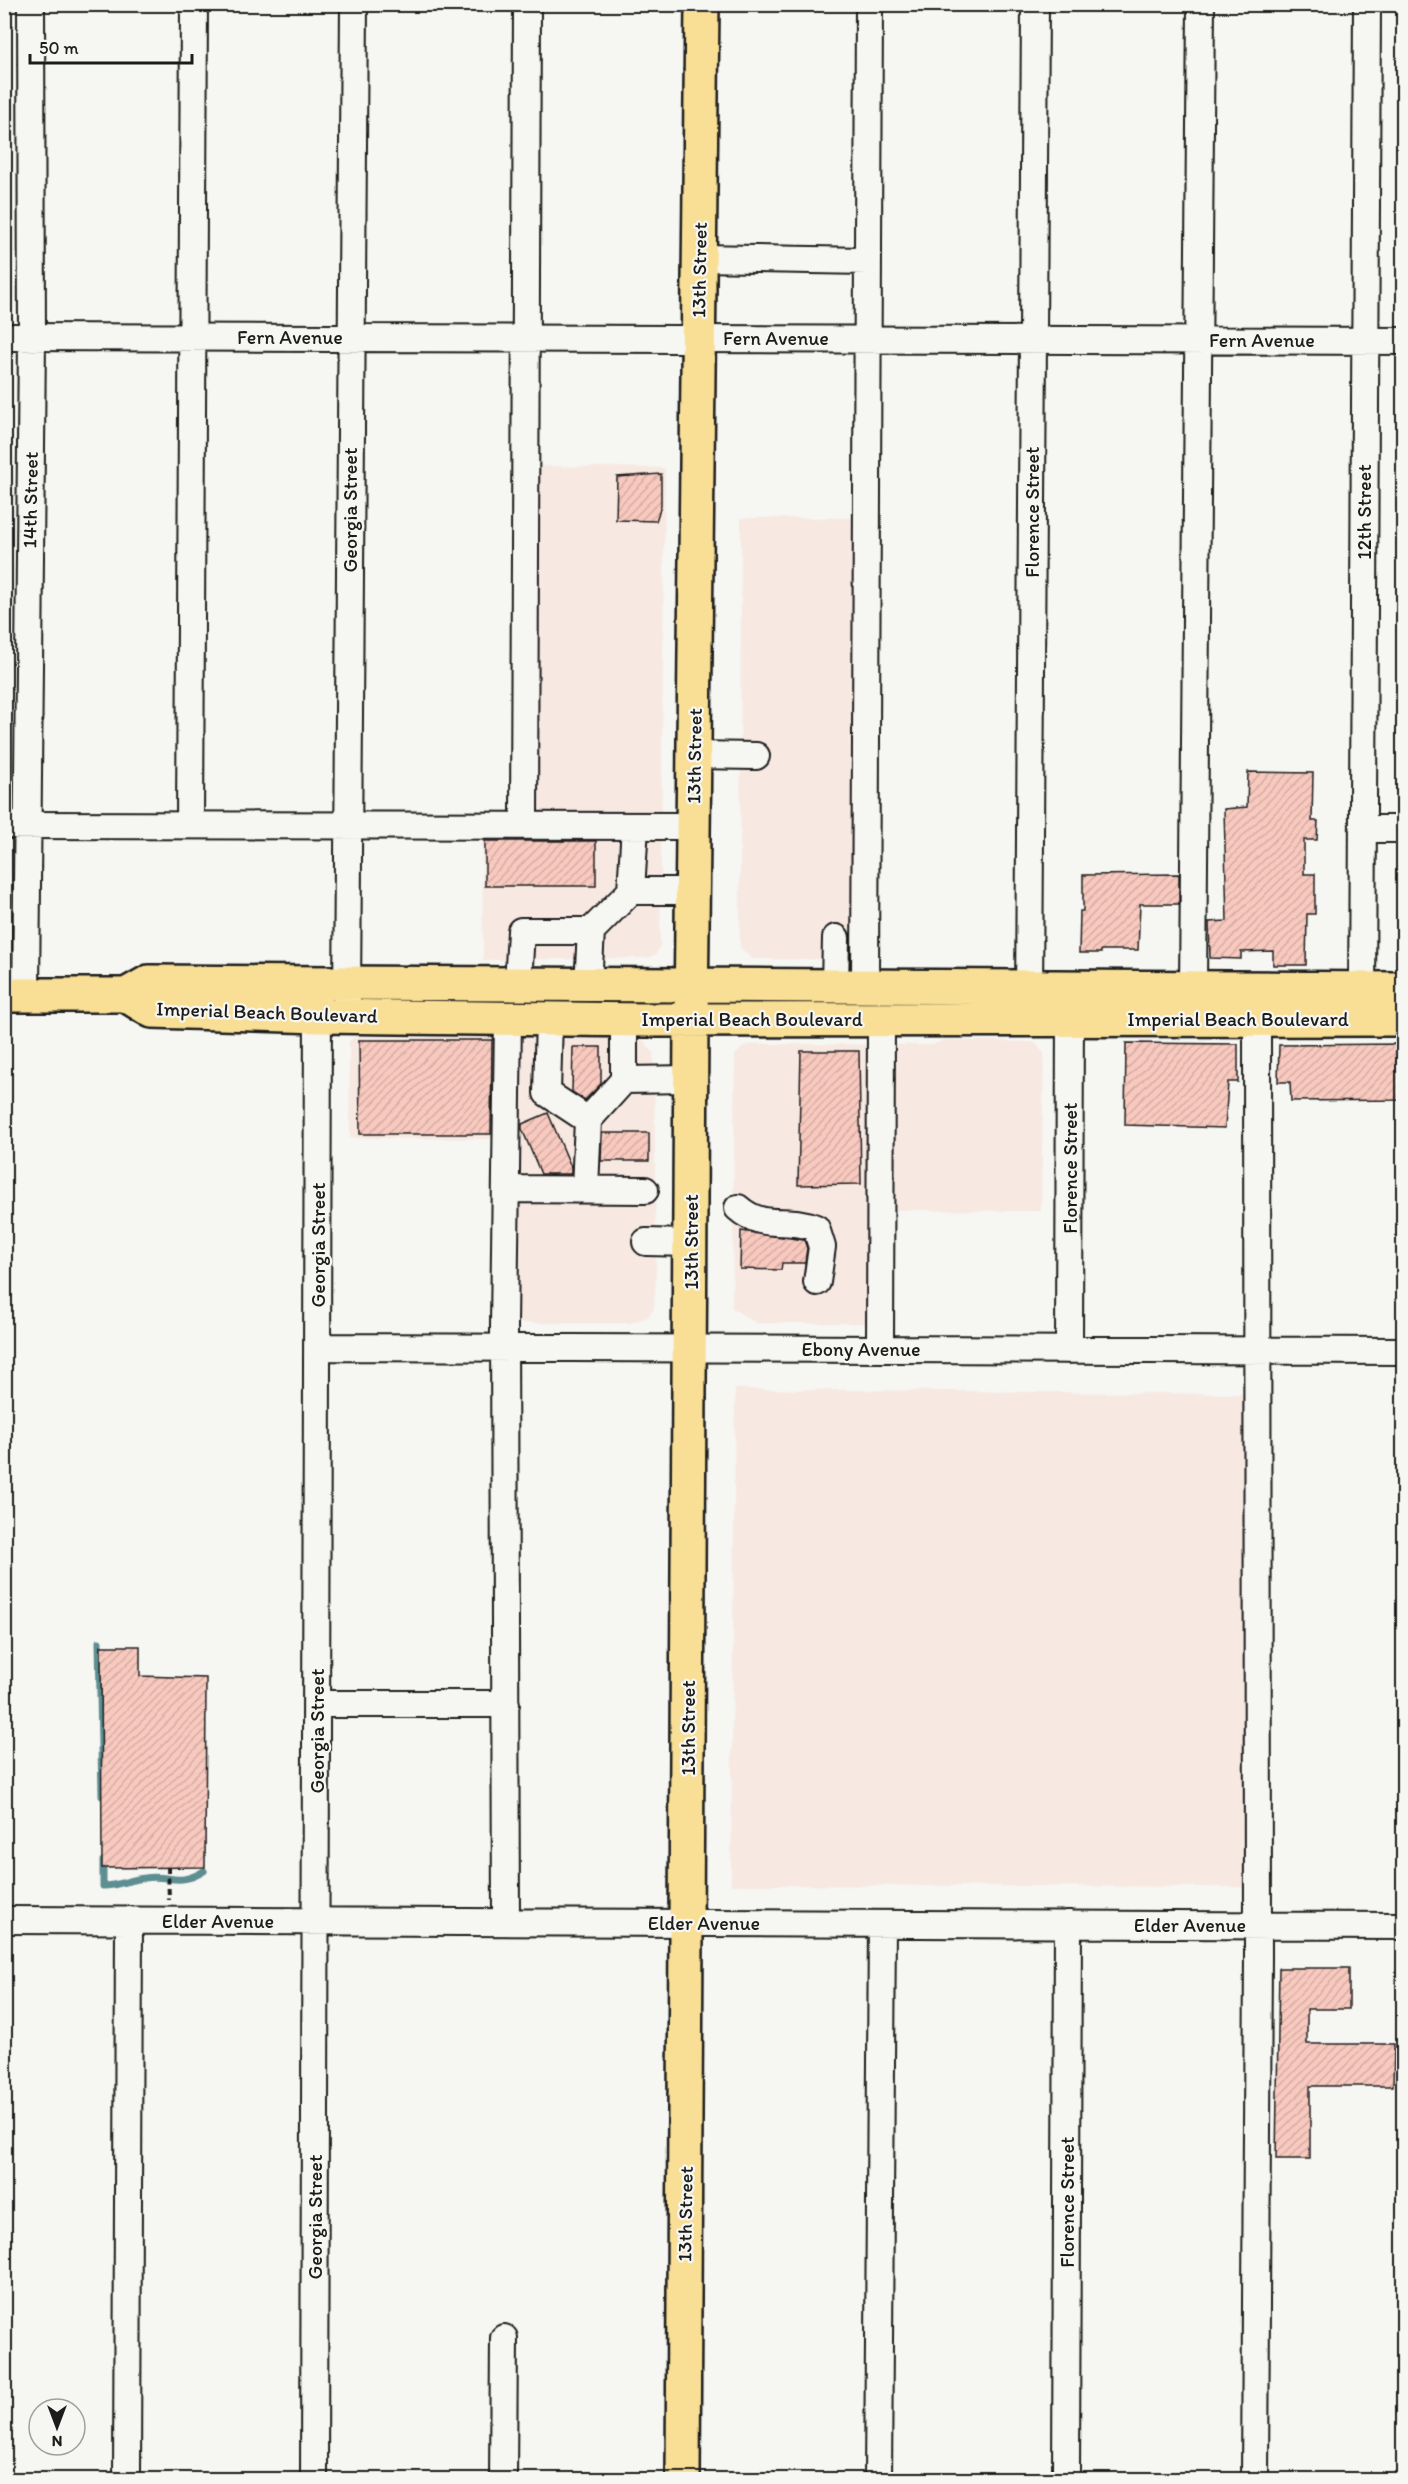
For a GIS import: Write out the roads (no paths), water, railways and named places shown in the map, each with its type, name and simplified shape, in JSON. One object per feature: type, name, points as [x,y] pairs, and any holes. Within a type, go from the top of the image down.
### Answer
[{"type":"main road","name":"13th Street","points":[[683,2480],[691,1349],[691,985],[702,4]]},
{"type":"main road","name":"Imperial Beach Boulevard","points":[[1404,988],[1362,1004],[1257,1020],[691,1020],[332,1016],[152,1011],[126,995],[149,982],[1192,987],[1362,1004],[1404,1019]]},
{"type":"main road","points":[[15,995],[126,995]]},
{"type":"street","name":"14th Street","points":[[15,995],[15,825],[32,337],[31,4]]},
{"type":"street","points":[[190,825],[194,4]]},
{"type":"street","name":"Georgia Street","points":[[314,2480],[318,1347],[333,983],[348,825],[354,4]]},
{"type":"street","points":[[524,825],[527,4]]},
{"type":"street","points":[[850,987],[868,338],[869,4]]},
{"type":"street","name":"Florence Street","points":[[1029,1019],[1035,4]]},
{"type":"street","points":[[1192,987],[1201,4]]},
{"type":"street","name":"12th Street","points":[[1362,1004],[1367,4]]},
{"type":"street","points":[[699,258],[867,261]]},
{"type":"street","name":"Fern Avenue","points":[[4,337],[1404,340]]},
{"type":"street","points":[[694,755],[756,756]]},
{"type":"street","points":[[15,825],[693,826]]},
{"type":"street","points":[[588,985],[591,931],[631,891],[635,826]]},
{"type":"street","points":[[1362,829],[1404,829]]},
{"type":"street","points":[[631,891],[692,891]]},
{"type":"street","points":[[518,984],[521,931],[591,931]]},
{"type":"street","points":[[836,938],[850,987]]},
{"type":"street","name":"Florence Street","points":[[1069,1350],[1070,987]]},
{"type":"street","points":[[506,1922],[504,1348],[508,1018]]},
{"type":"street","points":[[549,1018],[547,1094],[588,1120]]},
{"type":"street","points":[[585,1189],[588,1120],[624,1080],[624,1019]]},
{"type":"street","points":[[880,1349],[881,1020]]},
{"type":"street","points":[[1255,2480],[1258,1925],[1257,1020]]},
{"type":"street","points":[[624,1080],[691,1079]]},
{"type":"street","points":[[506,1189],[645,1190]]},
{"type":"street","points":[[738,1208],[751,1220],[803,1222],[816,1228],[822,1247],[817,1282]]},
{"type":"street","points":[[646,1242],[691,1243]]},
{"type":"street","name":"Ebony Avenue","points":[[318,1347],[1404,1351]]},
{"type":"street","points":[[317,1704],[506,1704]]},
{"type":"street","name":"Elder Avenue","points":[[4,1920],[1404,1926]]},
{"type":"street","points":[[127,2480],[129,1920]]},
{"type":"street","points":[[878,2480],[882,1924]]},
{"type":"street","name":"Florence Street","points":[[1066,2480],[1068,1924]]},
{"type":"street","points":[[503,2480],[504,2338]]},
{"type":"waterway","points":[[99,1642],[102,1796]]},
{"type":"waterway","points":[[103,1861],[103,1886],[154,1877],[187,1878],[204,1871]]}]
